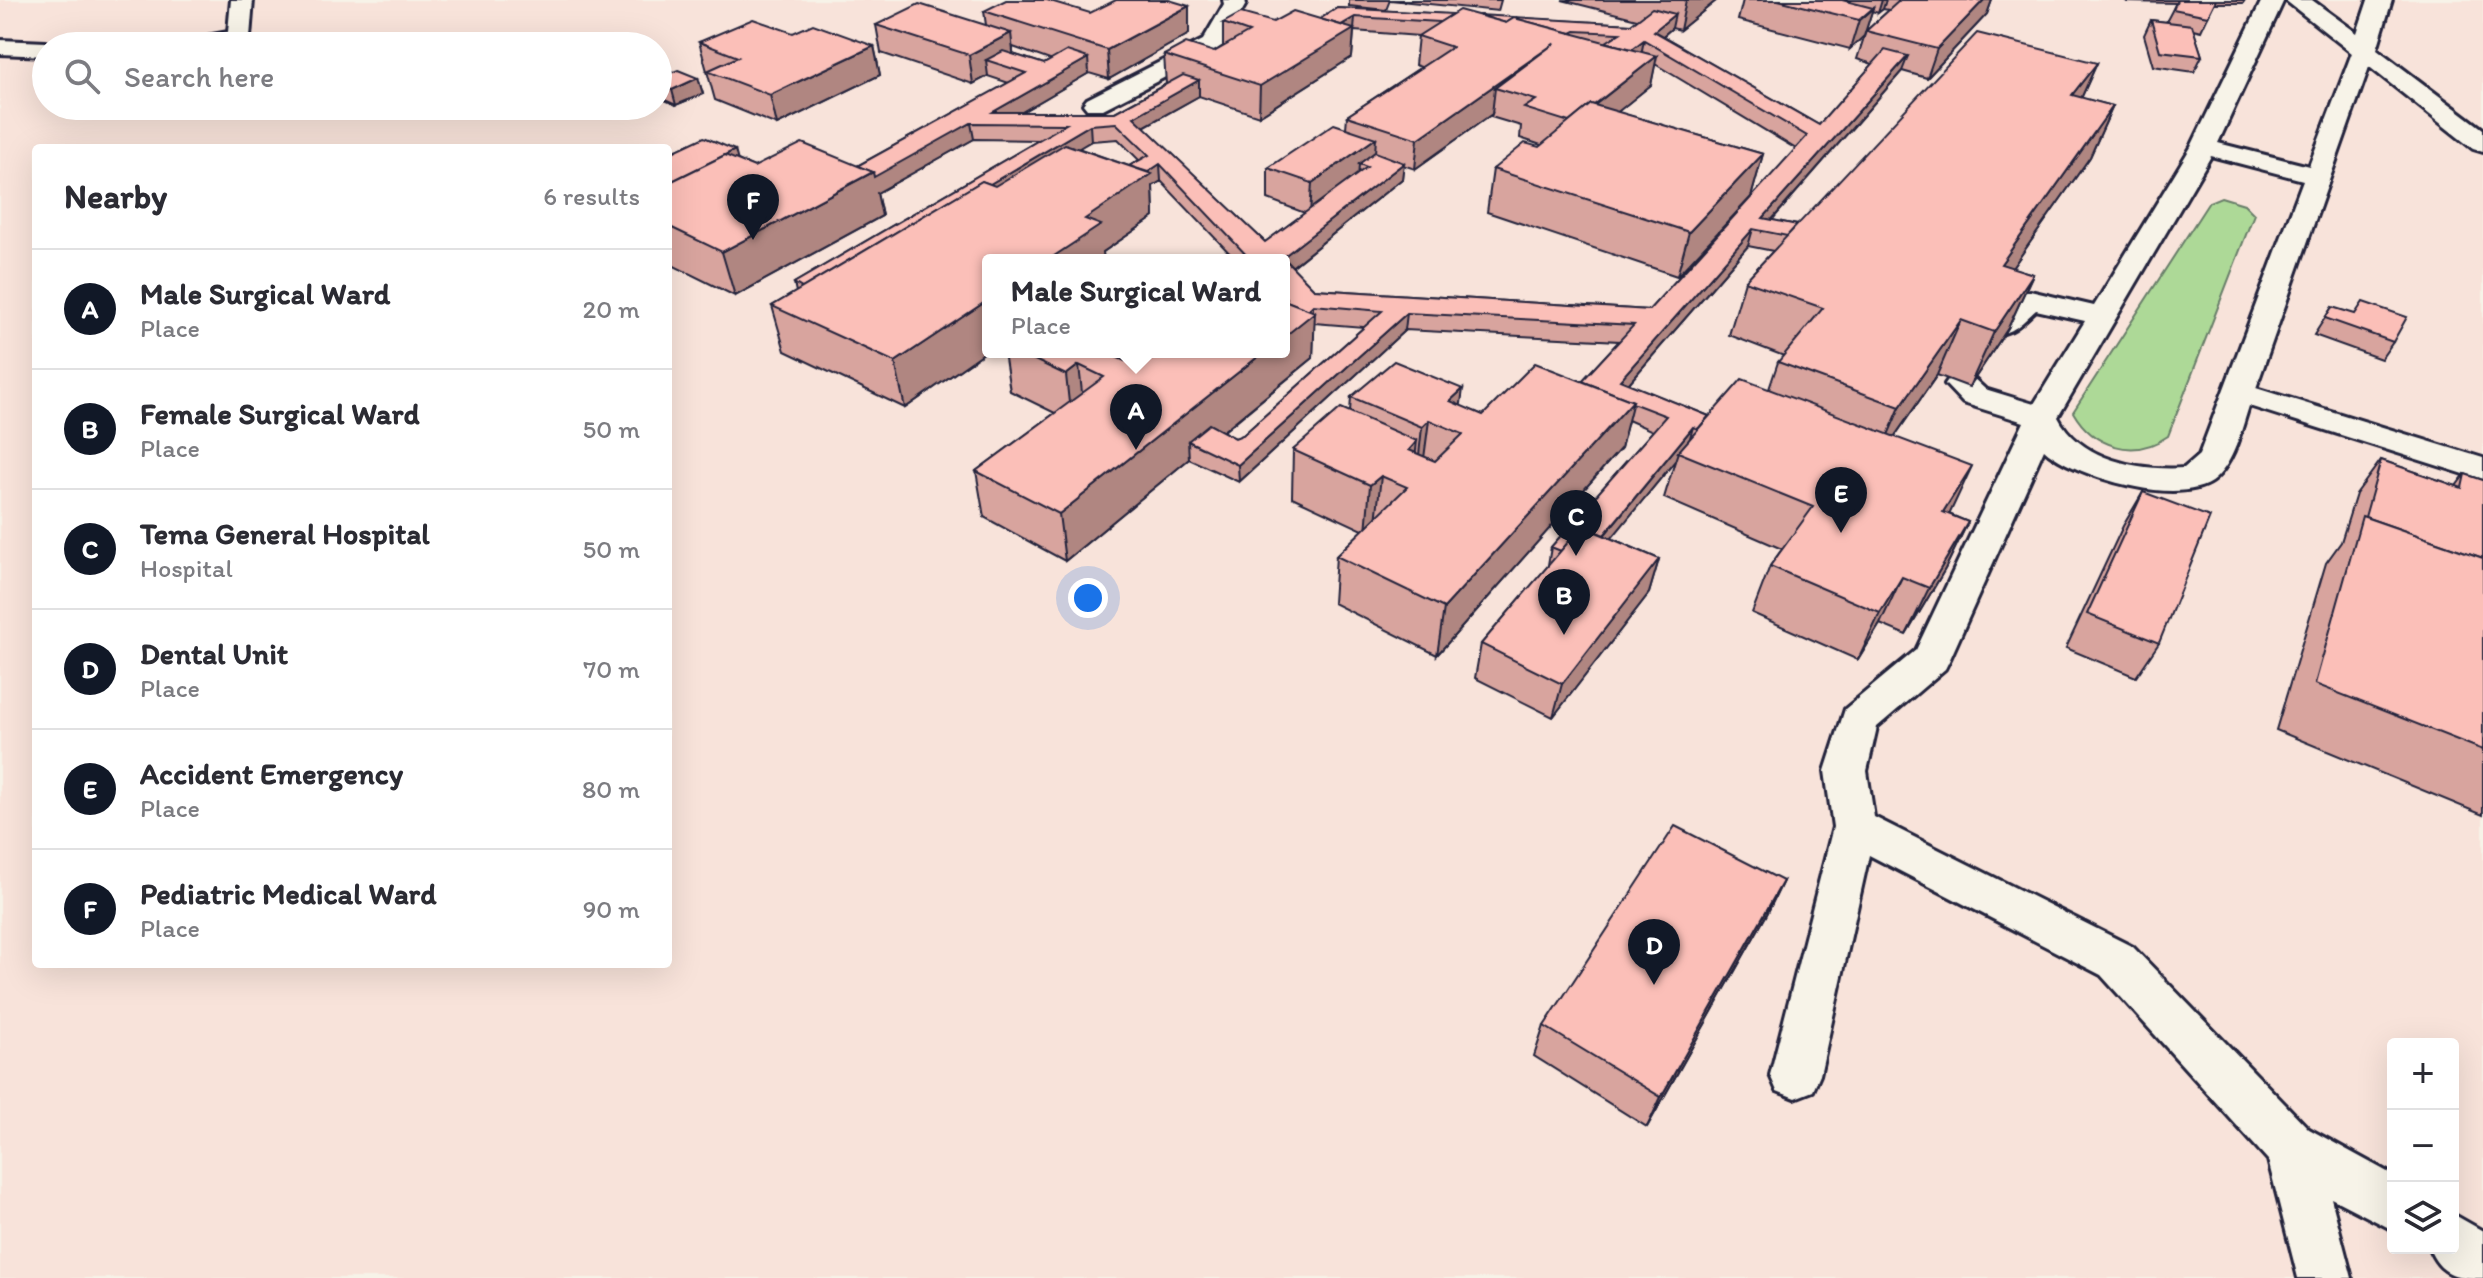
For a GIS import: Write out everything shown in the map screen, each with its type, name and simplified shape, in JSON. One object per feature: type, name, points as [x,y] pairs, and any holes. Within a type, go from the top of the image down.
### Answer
[{"type":"street","points":[[2297,0],[2483,143]]},
{"type":"street","points":[[2364,50],[2380,0]]},
{"type":"lane","points":[[239,32],[242,0]]},
{"type":"lane","points":[[1095,104],[1212,44],[1235,4],[1234,0]]},
{"type":"lane","points":[[1795,1075],[1854,827],[1846,771],[1859,720],[1931,659],[2042,417],[2204,147],[2273,0]]},
{"type":"lane","points":[[0,47],[32,48]]},
{"type":"lane","points":[[1961,384],[1974,396],[2042,417],[2057,444],[2086,461],[2133,475],[2183,480],[2200,474],[2215,456],[2364,50]]},
{"type":"lane","points":[[2204,147],[2319,176]]},
{"type":"lane","points":[[2000,326],[2030,300],[2101,316]]},
{"type":"lane","points":[[2239,393],[2483,469]]},
{"type":"lane","points":[[1854,827],[2117,961],[2291,1147],[2387,1201]]},
{"type":"lane","points":[[2291,1147],[2325,1278]]},
{"type":"lane","points":[[2459,1246],[2483,1265]]},
{"type":"shaded area","points":[[0,0],[2483,0],[2483,1278],[0,1278]]},
{"type":"green space","points":[[2221,197],[2244,204],[2254,214],[2168,436],[2142,447],[2115,446],[2103,441],[2081,424],[2073,412],[2209,202]]},
{"type":"building","points":[[1006,0],[1047,0],[1090,13],[1116,0],[1169,0],[1189,6],[1107,50],[984,11]]},
{"type":"building","points":[[1778,0],[1842,0],[1873,8],[1859,20]]},
{"type":"building","points":[[1900,0],[1984,0],[1937,49],[1866,31]]},
{"type":"building","points":[[2177,0],[2216,0],[2208,16],[2173,9]]},
{"type":"building","points":[[919,4],[1011,33],[969,55],[876,25]]},
{"type":"building","points":[[1337,8],[1453,14],[1440,22],[1355,17],[1341,25],[1320,19]]},
{"type":"building","points":[[1652,8],[1675,14],[1654,31],[1819,125],[1885,50],[1908,56],[1763,218],[1797,225],[1787,236],[1753,229],[1620,380],[1709,416],[1698,429],[1693,427],[1604,535],[1582,526],[1561,551],[1551,547],[1666,416],[1582,381],[1634,325],[1407,313],[1238,465],[1188,441],[1209,424],[1235,438],[1243,435],[1382,311],[1313,305],[1308,310],[1290,302],[1290,264],[1314,289],[1649,310],[1807,136],[1644,40],[1632,49],[1606,42],[1620,33],[1571,33],[1514,18],[1506,23],[1478,15],[1631,24]]},
{"type":"building","points":[[1459,10],[1506,23],[1514,18],[1657,56],[1569,122],[1524,108],[1536,100],[1495,88],[1555,43],[1418,139],[1347,116],[1452,47],[1418,36]]},
{"type":"building","points":[[1293,11],[1354,29],[1260,86],[1164,55],[1186,43],[1214,52],[1249,32],[1223,23],[1241,13],[1273,22]]},
{"type":"building","points":[[753,19],[793,33],[813,24],[874,46],[770,95],[707,71],[738,57],[699,42]]},
{"type":"building","points":[[2151,20],[2192,25],[2202,56],[2160,51]]},
{"type":"building","points":[[1977,33],[2097,63],[2072,95],[2113,106],[2001,264],[2033,274],[1994,332],[1961,320],[1900,407],[1778,362],[1823,308],[1745,281]]},
{"type":"building","points":[[1003,51],[1044,64],[1067,51],[1088,58],[993,112],[1115,112],[1183,75],[1199,80],[1134,117],[1265,242],[1367,167],[1359,164],[1375,152],[1404,163],[1287,254],[1245,254],[1160,164],[1148,172],[1129,166],[1149,155],[1116,123],[1090,125],[990,184],[982,181],[802,288],[794,283],[1066,124],[971,123],[874,177],[873,172],[857,166],[1026,73],[986,60]]},
{"type":"building","points":[[678,70],[698,78],[672,90],[672,72]]},
{"type":"building","points":[[1591,104],[1763,154],[1689,232],[1493,169],[1525,143],[1539,147]]},
{"type":"building","points":[[1334,124],[1376,138],[1312,183],[1268,168]]},
{"type":"building","points":[[704,137],[735,150],[672,181],[672,152]]},
{"type":"building","points":[[802,143],[873,172],[722,252],[672,228],[672,181],[725,155],[754,167]]},
{"type":"building","points":[[1065,144],[1152,174],[1085,219],[1101,225],[1057,254],[982,254],[982,304],[895,362],[772,306],[982,181],[995,186]]},
{"type":"building","points":[[1290,302],[1315,312],[1290,332]]},
{"type":"building","points":[[2363,302],[2407,317],[2393,342],[2325,318],[2332,307],[2355,314]]},
{"type":"building","points":[[1031,358],[1118,358],[1125,361],[1129,358],[1256,358],[1059,514],[976,471],[1104,377],[1079,365],[1066,375]]},
{"type":"building","points":[[1394,361],[1463,389],[1450,401],[1483,415],[1535,363],[1633,401],[1444,608],[1336,556],[1407,487],[1381,476],[1370,485],[1293,450],[1341,408],[1417,441],[1409,450],[1435,461],[1463,434],[1429,420],[1422,427],[1351,397]]},
{"type":"building","points":[[1742,379],[1972,466],[1943,512],[1968,522],[1929,588],[1902,577],[1880,613],[1770,566],[1813,507],[1678,452]]},
{"type":"building","points":[[2381,460],[2462,488],[2465,474],[2483,480],[2483,558],[2365,517]]},
{"type":"building","points":[[2143,492],[2210,517],[2159,643],[2087,614]]},
{"type":"building","points":[[2362,516],[2483,558],[2483,750],[2315,684]]},
{"type":"building","points":[[1582,526],[1659,559],[1562,684],[1481,644]]},
{"type":"building","points":[[1675,826],[1783,881],[1661,1097],[1544,1026]]},
{"type":"place","name":"Pediatric Medical Ward","points":[[753,240]]},
{"type":"place","name":"Male Surgical Ward","points":[[1136,450]]},
{"type":"place","name":"Accident Emergency","points":[[1841,533]]},
{"type":"place","name":"Tema General Hospital","points":[[1576,556]]},
{"type":"place","name":"Female Surgical Ward","points":[[1564,635]]},
{"type":"place","name":"Dental Unit","points":[[1654,985]]}]
